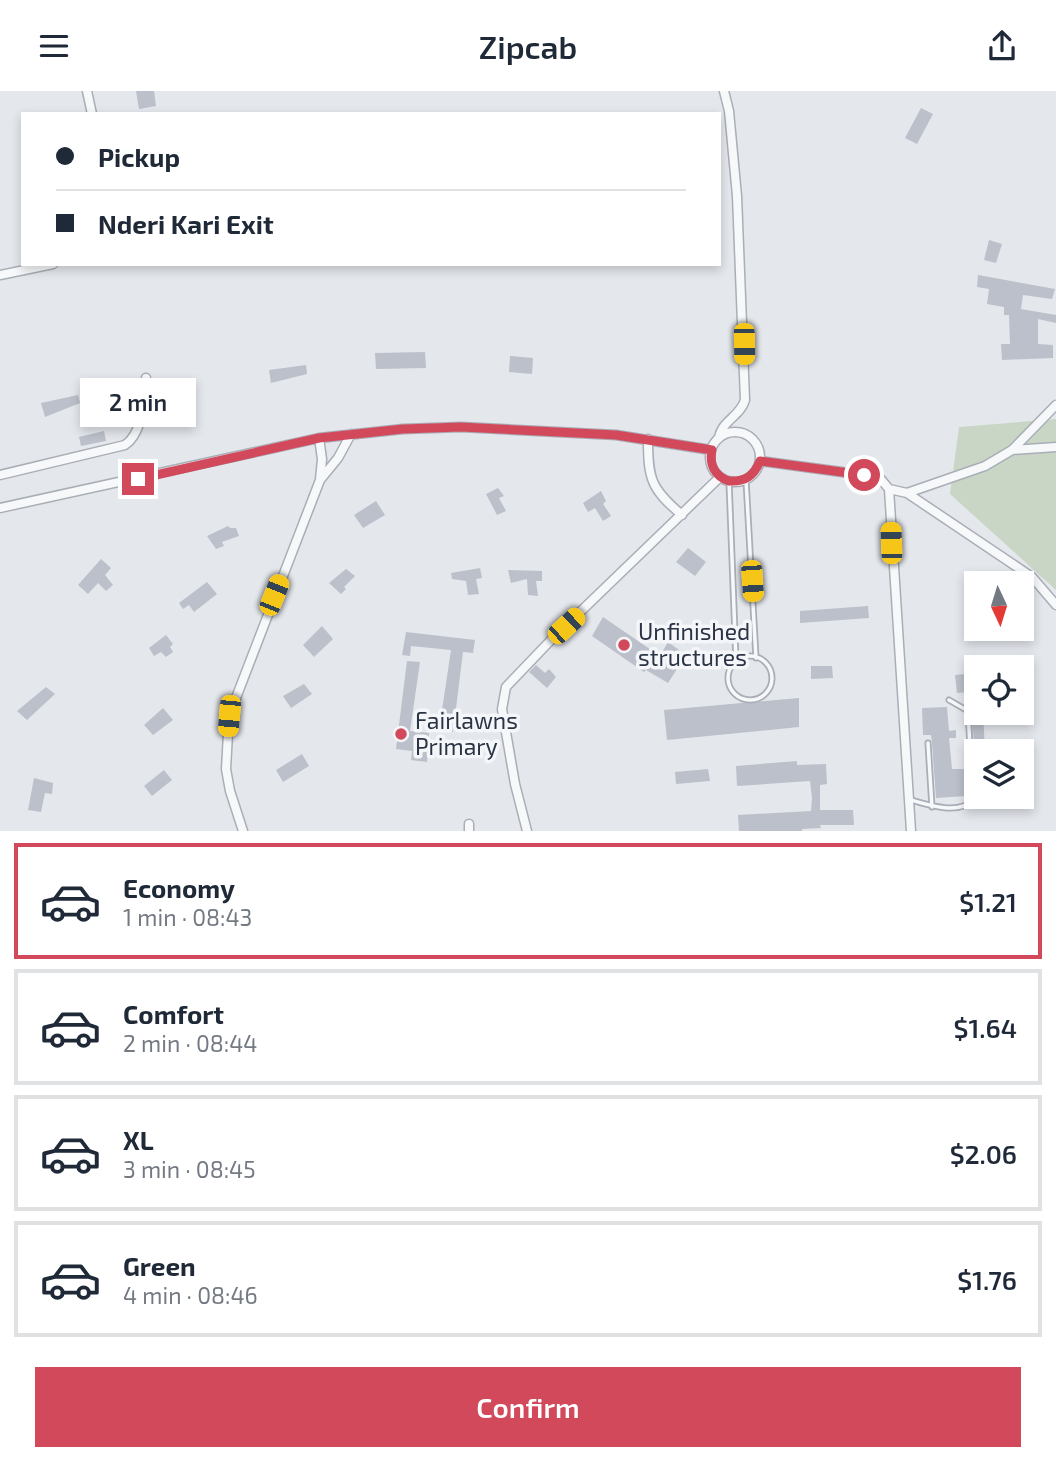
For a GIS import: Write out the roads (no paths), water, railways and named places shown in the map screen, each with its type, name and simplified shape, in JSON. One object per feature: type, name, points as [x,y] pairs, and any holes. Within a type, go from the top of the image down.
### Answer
[{"type":"street","points":[[87,91],[92,112]]},
{"type":"street","points":[[724,91],[729,111],[737,196],[745,400],[740,411],[722,426],[712,450],[712,465],[725,479]]},
{"type":"street","points":[[0,275],[43,266]]},
{"type":"street","points":[[0,475],[125,445],[134,437],[139,425],[146,378]]},
{"type":"street","points":[[907,493],[963,475],[1012,450],[1056,405]]},
{"type":"street","points":[[0,508],[319,438],[351,434],[461,427],[616,435],[712,450]]},
{"type":"street","points":[[527,831],[515,783],[502,709],[506,687],[550,641],[682,515],[725,479],[746,480],[754,474],[760,461],[758,448],[747,436],[730,433],[719,438]]},
{"type":"street","points":[[320,480],[338,458],[351,434]]},
{"type":"street","points":[[243,831],[226,769],[229,716],[320,480],[322,459],[319,438]]},
{"type":"street","points":[[648,439],[650,479],[660,495],[682,515]]},
{"type":"street","points":[[1012,450],[1056,447]]},
{"type":"street","points":[[760,461],[879,477],[889,489],[911,831]]},
{"type":"street","points":[[889,489],[907,493],[1032,577],[1056,605]]},
{"type":"lane","points":[[725,479],[736,661],[729,673],[730,687],[740,698],[754,700],[766,693],[772,680],[768,666],[756,657],[736,661]]},
{"type":"lane","points":[[746,480],[756,657]]},
{"type":"lane","points":[[909,799],[932,807],[965,806],[971,803],[975,794],[968,711],[949,700]]},
{"type":"lane","points":[[928,743],[932,807]]},
{"type":"place","name":"Unfinished structures","points":[[624,645]]},
{"type":"place","name":"Fairlawns Primary","points":[[401,734]]}]
